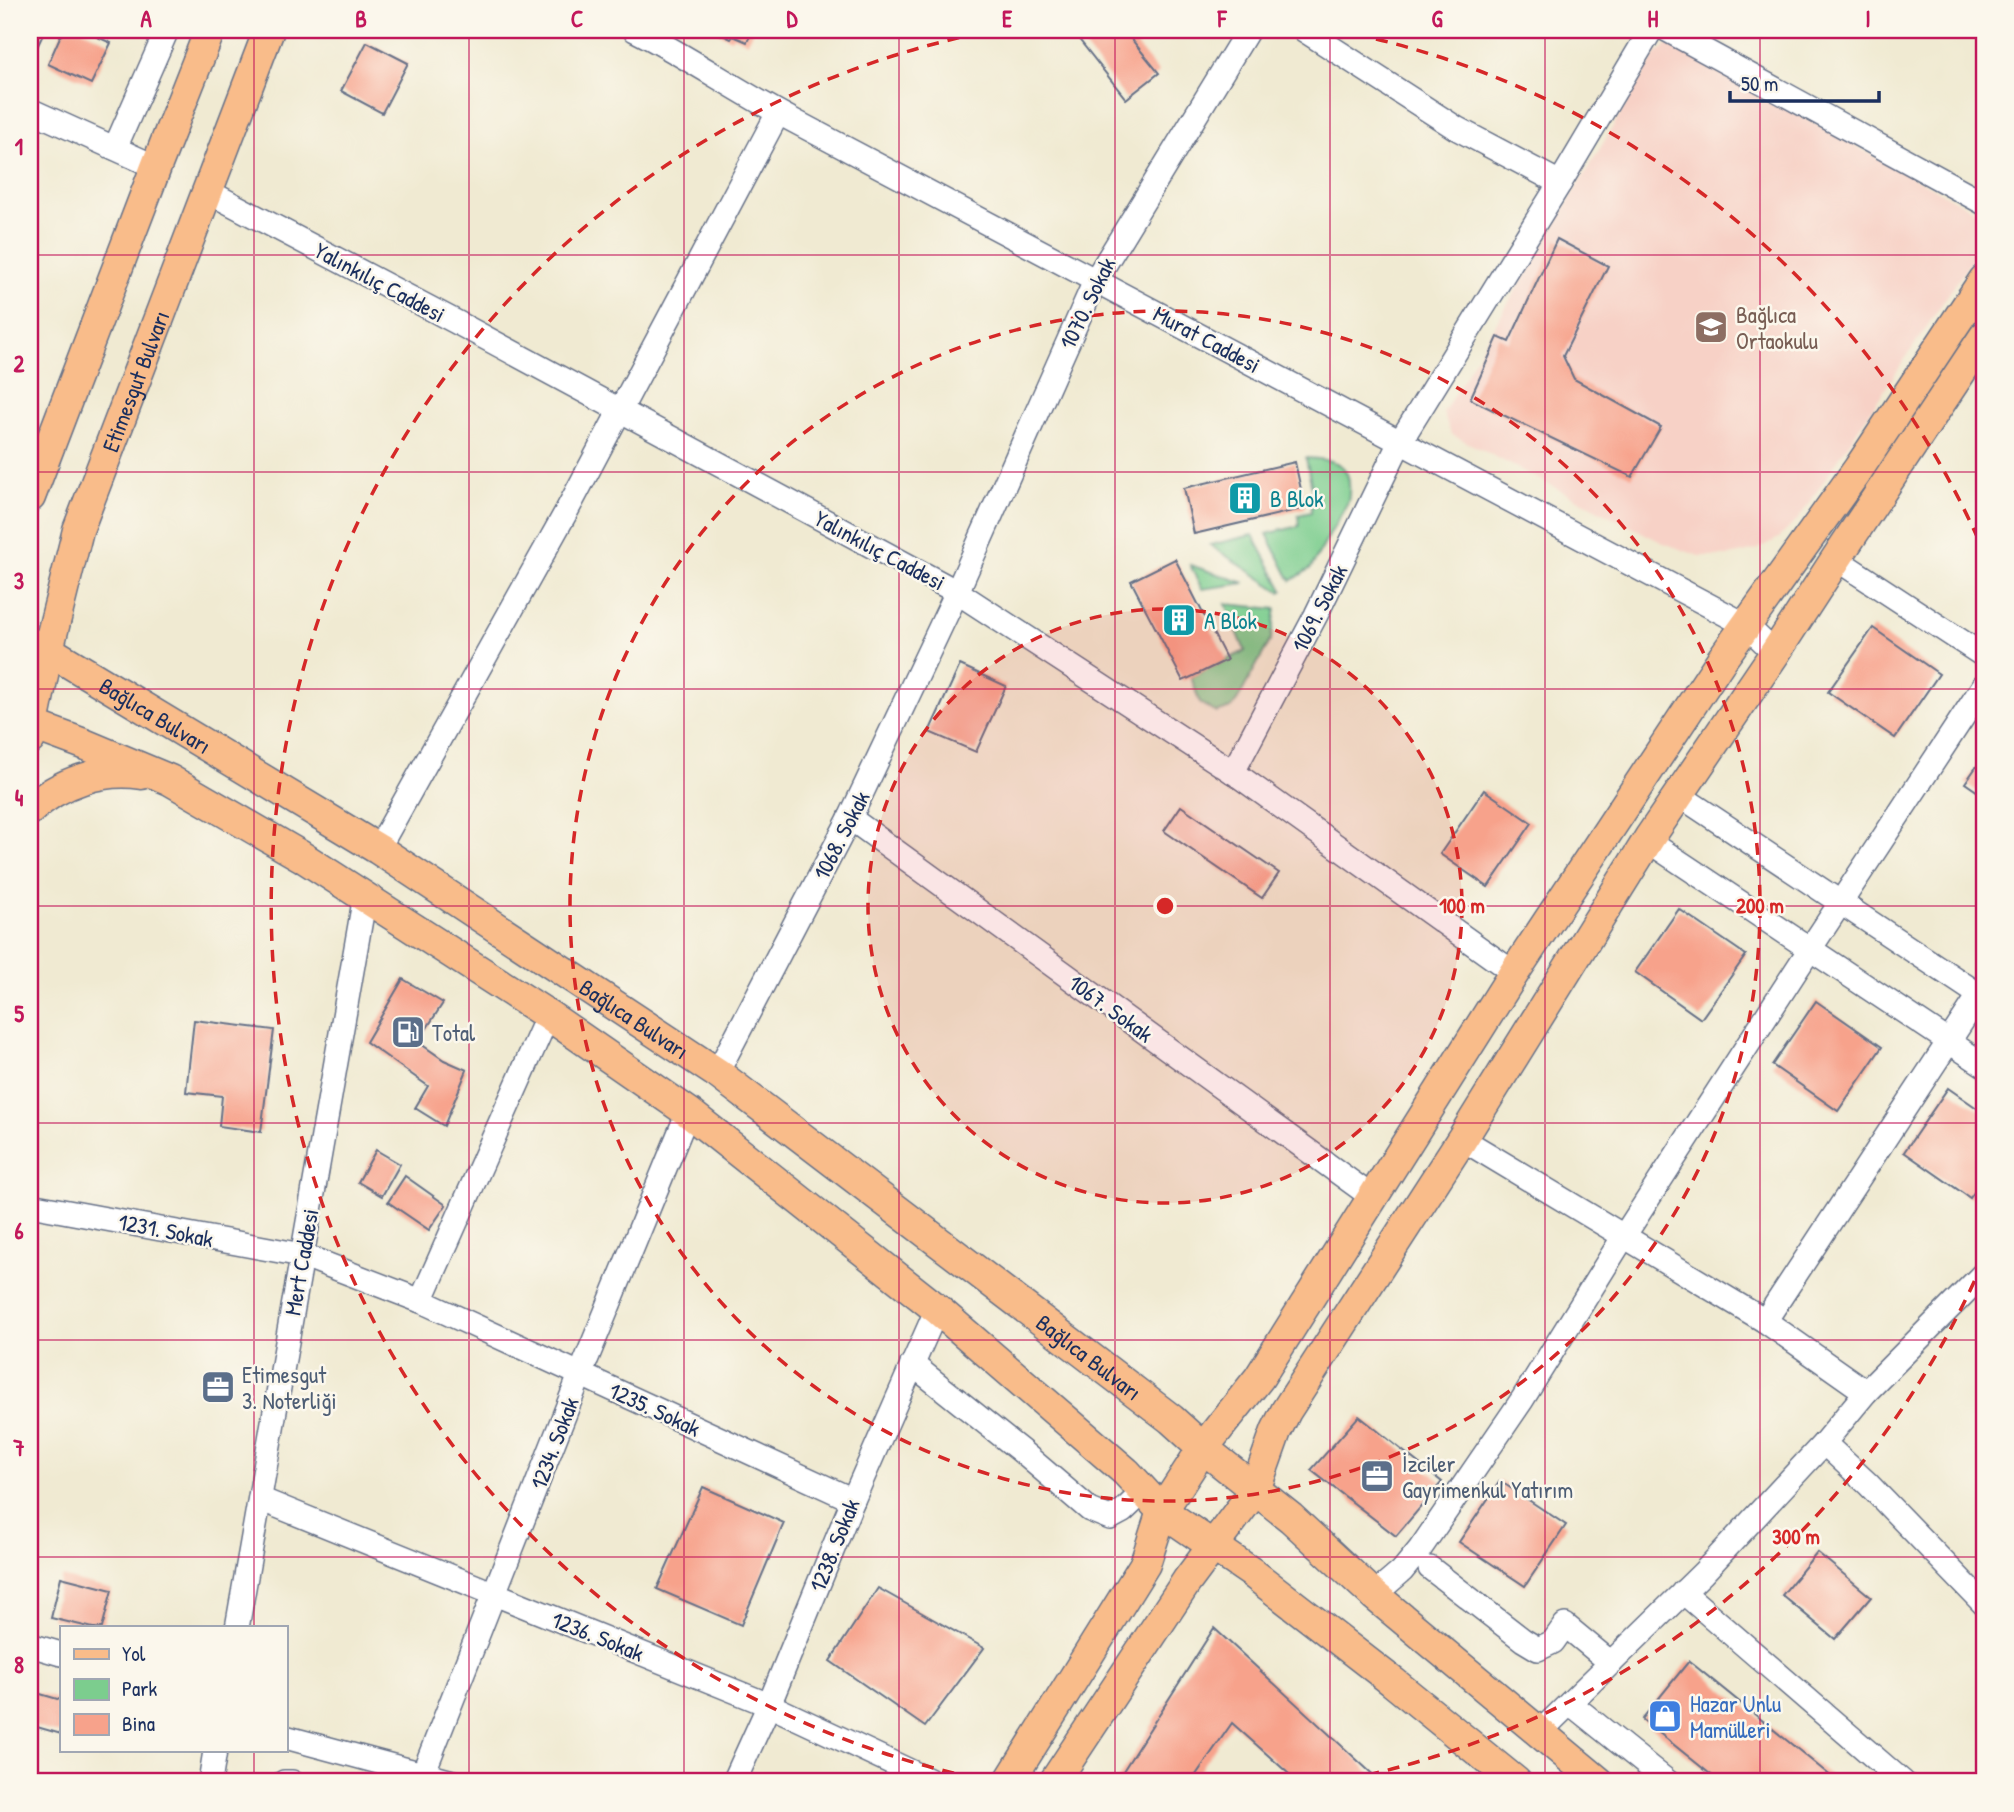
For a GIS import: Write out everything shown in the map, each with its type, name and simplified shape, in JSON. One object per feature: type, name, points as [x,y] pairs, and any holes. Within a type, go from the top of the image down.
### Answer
[{"type":"main road","points":[[30,497],[210,30]]},
{"type":"main road","name":"Etimesgut Bulvarı","points":[[31,729],[39,646],[78,530],[269,30]]},
{"type":"main road","points":[[1009,1782],[1145,1563],[1153,1501],[1203,1448],[1259,1378],[1514,973],[1746,625],[1859,468],[1984,280]]},
{"type":"main road","points":[[1054,1782],[1187,1581],[1255,1490],[1286,1411],[1462,1139],[1648,841],[1984,337]]},
{"type":"main road","name":"Bağlıca Bulvarı","points":[[39,646],[377,849],[717,1073],[1171,1419],[1255,1490]]},
{"type":"main road","name":"Bağlıca Bulvarı","points":[[31,729],[84,744],[170,780],[301,856],[548,1014],[688,1112],[937,1309],[1112,1460],[1153,1501],[1212,1548]]},
{"type":"main road","points":[[30,810],[65,786],[99,775],[135,773],[170,780]]},
{"type":"main road","points":[[1255,1490],[1290,1518],[1374,1595],[1599,1782]]},
{"type":"main road","points":[[1212,1548],[1251,1572],[1371,1665],[1511,1781]]},
{"type":"street","points":[[115,148],[167,30]]},
{"type":"street","name":"Murat Caddesi","points":[[635,30],[778,113],[1746,625],[1775,653]]},
{"type":"street","points":[[1304,30],[1456,128],[1560,183]]},
{"type":"street","name":"1069. Sokak","points":[[1233,772],[1316,615],[1400,442],[1651,30]]},
{"type":"street","points":[[1667,30],[1984,203]]},
{"type":"street","name":"1070. Sokak","points":[[957,592],[1096,279],[1245,31]]},
{"type":"street","points":[[30,110],[156,167]]},
{"type":"street","points":[[377,849],[565,514],[778,113]]},
{"type":"street","name":"Yalınkılıç Caddesi","points":[[207,191],[957,592],[1233,772],[1514,973]]},
{"type":"street","points":[[1836,559],[1984,656]]},
{"type":"street","name":"1068. Sokak","points":[[717,1073],[850,818],[957,592]]},
{"type":"street","points":[[1374,1595],[1402,1571],[1420,1549],[1522,1400],[1624,1236],[1984,685]]},
{"type":"street","points":[[1679,794],[1983,994],[1949,1041],[1765,1321]]},
{"type":"street","name":"1067. Sokak","points":[[850,818],[1372,1197]]},
{"type":"street","points":[[1648,841],[1984,1065]]},
{"type":"street","name":"Mert Caddesi","points":[[237,1626],[365,896]]},
{"type":"street","points":[[421,1301],[548,1014]]},
{"type":"street","name":"1234. Sokak","points":[[423,1774],[580,1375],[688,1112]]},
{"type":"street","points":[[1462,1139],[1765,1321],[1866,1392]]},
{"type":"street","name":"1231. Sokak","points":[[30,1205],[302,1255]]},
{"type":"street","name":"1235. Sokak","points":[[302,1255],[421,1301],[853,1500]]},
{"type":"street","points":[[1540,1732],[1683,1592],[1824,1443],[1866,1392],[1984,1273]]},
{"type":"street","name":"1238. Sokak","points":[[734,1782],[937,1309]]},
{"type":"street","points":[[912,1364],[1090,1510],[1110,1518],[1153,1501]]},
{"type":"street","points":[[1824,1443],[1984,1604]]},
{"type":"street","name":"1236. Sokak","points":[[260,1499],[769,1705],[933,1782]]},
{"type":"street","points":[[1430,1568],[1538,1649],[1553,1642],[1565,1625],[1611,1663]]},
{"type":"street","points":[[1683,1592],[1903,1782]]},
{"type":"street","points":[[30,1645],[60,1654]]},
{"type":"street","points":[[1570,1703],[1668,1782]]},
{"type":"street","points":[[287,1738],[453,1782]]},
{"type":"street","points":[[210,1782],[215,1752]]},
{"type":"street","points":[[284,1782],[292,1782]]},
{"type":"shaded area","name":"Bağlıca Ortaokulu","points":[[1669,44],[1984,216],[1984,241],[1799,518],[1779,538],[1756,550],[1730,556],[1699,556],[1661,542],[1451,434],[1443,413],[1656,54]]},
{"type":"green space","points":[[1306,458],[1336,463],[1347,472],[1348,502],[1311,568],[1291,581],[1267,534],[1299,526],[1298,515],[1311,512],[1311,507],[1315,504]]},
{"type":"green space","points":[[1253,535],[1283,590],[1281,592],[1210,545]]},
{"type":"green space","points":[[1190,565],[1245,583],[1202,589]]},
{"type":"green space","points":[[1226,604],[1276,609],[1271,639],[1237,701],[1231,708],[1217,713],[1200,703],[1191,677],[1245,651]]},
{"type":"building","points":[[30,30],[45,30],[33,56],[30,55]]},
{"type":"building","points":[[63,30],[82,30],[111,43],[91,84],[48,64]]},
{"type":"building","points":[[712,30],[753,30],[747,42],[733,36],[731,39]]},
{"type":"building","points":[[1078,30],[1124,30],[1159,73],[1126,99],[1074,33]]},
{"type":"building","points":[[367,42],[408,63],[382,113],[341,91]]},
{"type":"building","points":[[1557,239],[1608,266],[1563,356],[1574,379],[1661,427],[1632,477],[1470,399],[1498,337],[1509,342]]},
{"type":"building","name":"B Blok","points":[[1295,462],[1305,508],[1194,534],[1184,488]]},
{"type":"building","name":"A Blok","points":[[1175,559],[1227,660],[1183,681],[1131,581]]},
{"type":"building","points":[[1873,628],[1939,674],[1895,738],[1828,692]]},
{"type":"building","points":[[960,665],[1006,686],[976,752],[929,732]]},
{"type":"building","points":[[1984,756],[1984,796],[1965,783]]},
{"type":"building","points":[[1484,790],[1532,823],[1488,887],[1440,854]]},
{"type":"building","points":[[1181,806],[1279,873],[1262,898],[1164,831]]},
{"type":"building","points":[[1679,909],[1746,955],[1701,1019],[1635,972]]},
{"type":"building","points":[[403,979],[443,1003],[418,1042],[444,1060],[467,1070],[444,1126],[415,1108],[428,1086],[366,1042]]},
{"type":"building","points":[[1816,1001],[1882,1047],[1838,1111],[1772,1065]]},
{"type":"building","points":[[194,1020],[274,1030],[261,1132],[219,1126],[222,1096],[186,1092]]},
{"type":"building","points":[[1948,1088],[1984,1113],[1984,1178],[1970,1198],[1904,1152]]},
{"type":"building","points":[[376,1150],[400,1164],[382,1196],[358,1182]]},
{"type":"building","points":[[405,1176],[446,1205],[429,1230],[388,1202]]},
{"type":"building","points":[[1359,1416],[1442,1482],[1396,1536],[1311,1470]]},
{"type":"building","points":[[1500,1481],[1566,1525],[1525,1586],[1459,1542]]},
{"type":"building","points":[[703,1487],[784,1523],[741,1625],[657,1589]]},
{"type":"building","points":[[1817,1552],[1871,1597],[1835,1639],[1782,1595]]},
{"type":"building","points":[[61,1577],[112,1590],[103,1626],[85,1626],[51,1618]]},
{"type":"building","points":[[878,1588],[984,1648],[925,1727],[830,1661]]},
{"type":"building","points":[[1214,1628],[1381,1782],[1298,1782],[1232,1723],[1191,1782],[1116,1782]]},
{"type":"building","points":[[1689,1661],[1838,1782],[1720,1782],[1642,1719]]},
{"type":"building","points":[[30,1691],[60,1700],[60,1734],[30,1725]]},
{"type":"place","name":"Bağlıca Ortaokulu","points":[[1711,327]]},
{"type":"place","name":"B Blok","points":[[1245,498]]},
{"type":"place","name":"A Blok","points":[[1179,620]]},
{"type":"place","name":"Total","points":[[408,1032]]},
{"type":"place","name":"Etimesgut 3. Noterliği","points":[[218,1387]]},
{"type":"place","name":"İzciler Gayrimenkul Yatırım","points":[[1377,1476]]},
{"type":"place","name":"Hazar Unlu Mamülleri","points":[[1665,1716]]}]
